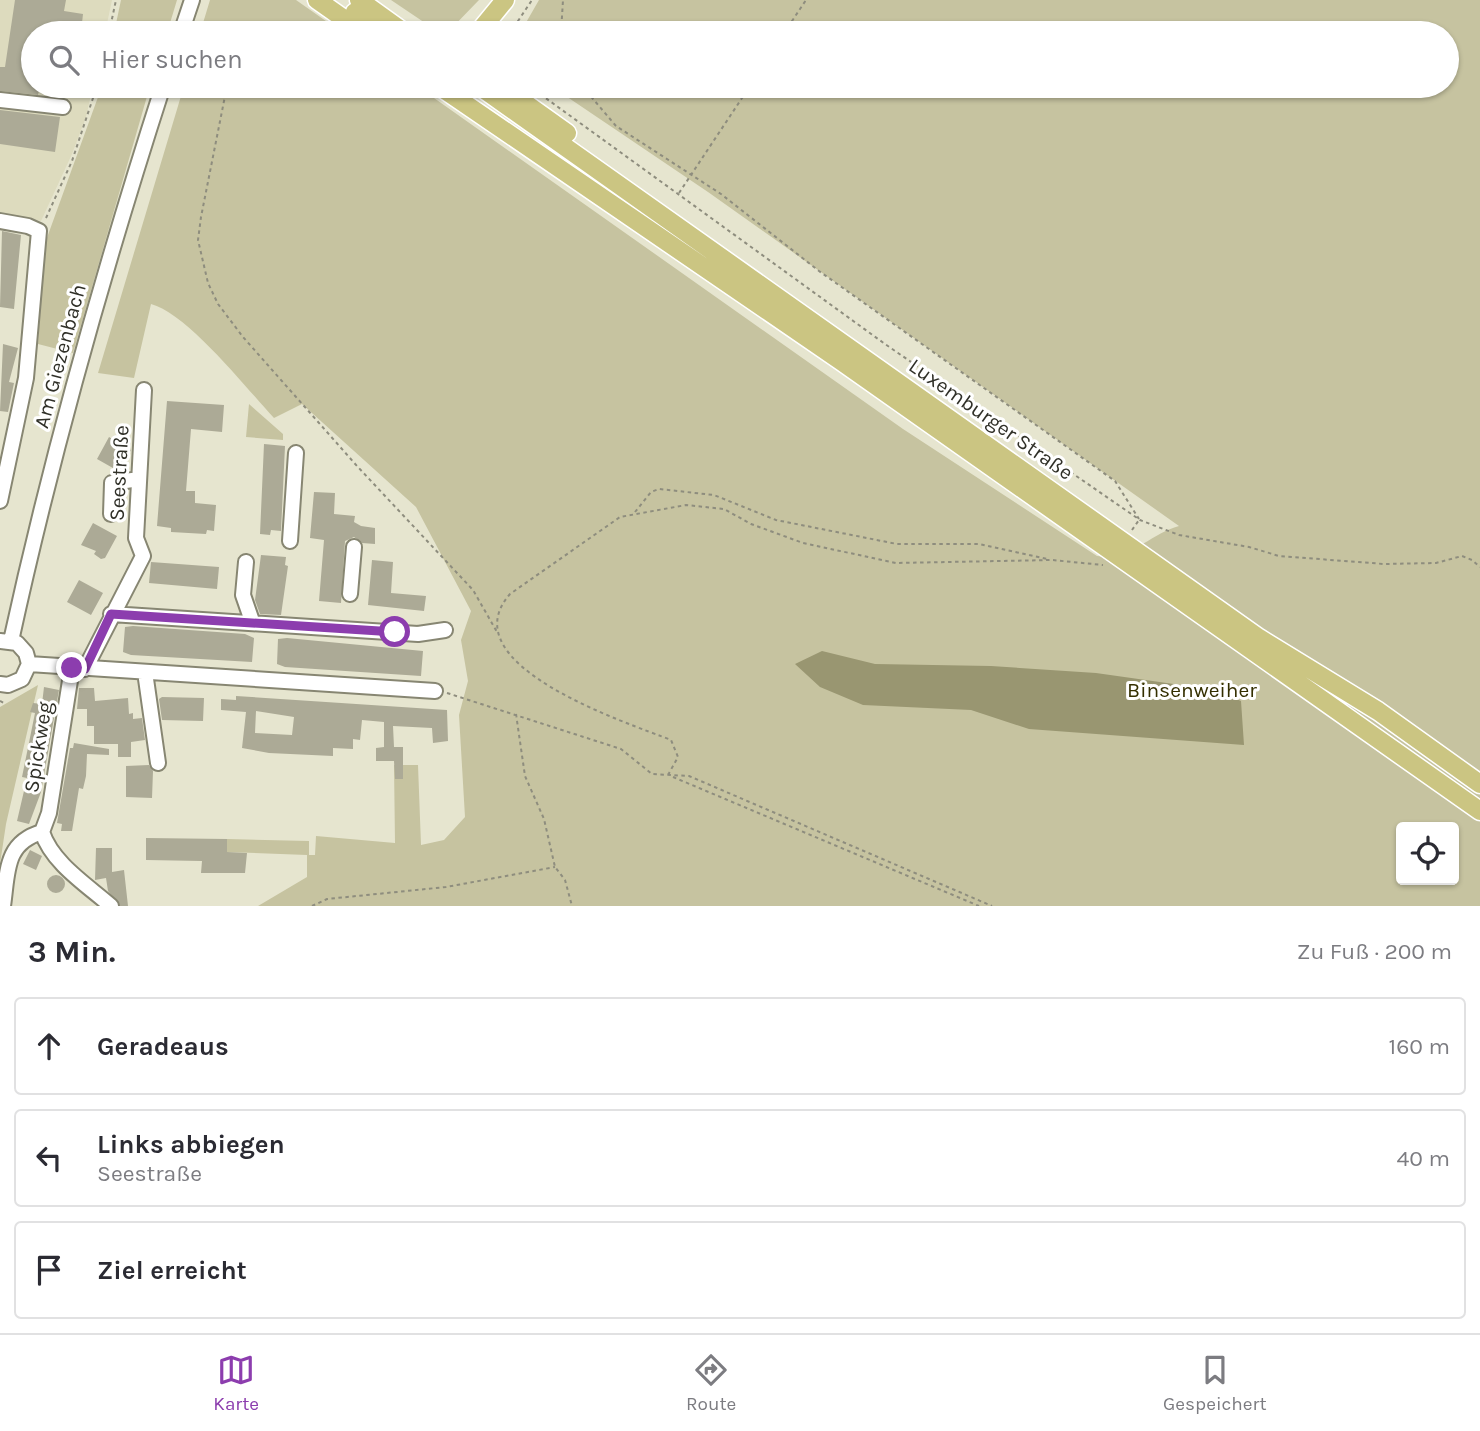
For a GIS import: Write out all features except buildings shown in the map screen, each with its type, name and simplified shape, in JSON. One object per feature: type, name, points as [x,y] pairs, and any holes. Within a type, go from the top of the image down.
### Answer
[{"type":"main road","points":[[317,0],[347,21]]},
{"type":"main road","points":[[338,0],[368,21]]},
{"type":"main road","points":[[359,0],[388,21]]},
{"type":"main road","points":[[488,21],[505,0]]},
{"type":"main road","points":[[502,21],[513,0]]},
{"type":"main road","points":[[456,98],[544,159]]},
{"type":"main road","points":[[475,98],[518,131],[544,159]]},
{"type":"main road","name":"Luxemburger Straße","points":[[496,98],[1259,638],[1378,711],[1480,784]]},
{"type":"main road","points":[[518,98],[792,293],[838,340]]},
{"type":"main road","name":"Luxemburger Straße","points":[[544,159],[852,369],[1480,811]]},
{"type":"street","points":[[185,21],[192,0]]},
{"type":"street","name":"Am Giezenbach","points":[[6,641],[98,295],[159,98]]},
{"type":"street","points":[[0,100],[63,107]]},
{"type":"street","points":[[0,221],[28,226],[38,231],[26,378],[0,501]]},
{"type":"street","name":"Seestraße","points":[[79,668],[143,556],[136,538],[144,390]]},
{"type":"street","points":[[290,541],[296,453]]},
{"type":"street","points":[[111,514],[112,483],[139,480]]},
{"type":"street","points":[[350,594],[354,547]]},
{"type":"street","points":[[247,562],[243,595],[252,621]]},
{"type":"street","points":[[111,614],[252,621],[418,634],[445,630]]},
{"type":"street","points":[[0,685],[8,685],[22,679],[29,664],[22,647],[6,641]]},
{"type":"street","points":[[29,664],[435,691]]},
{"type":"street","name":"Spickweg","points":[[42,832],[49,813],[79,668]]},
{"type":"street","points":[[145,672],[158,763]]},
{"type":"street","points":[[3,906],[10,859],[15,847],[29,836],[42,832],[46,845],[63,864],[111,906]]},
{"type":"path","points":[[112,21],[117,0]]},
{"type":"path","points":[[518,21],[532,0]]},
{"type":"path","points":[[562,21],[563,0]]},
{"type":"path","points":[[792,21],[806,0]]},
{"type":"path","points":[[38,231],[72,161],[93,98]]},
{"type":"path","points":[[225,98],[198,240],[208,283],[218,304],[243,337],[357,466],[473,590],[512,657],[553,688],[594,711],[671,740],[678,757],[668,775]]},
{"type":"path","points":[[546,98],[885,344],[1140,520],[1179,535],[1289,557],[1384,564],[1436,563],[1462,556],[1480,567]]},
{"type":"path","points":[[592,98],[616,126],[692,174],[819,271],[1115,481],[1140,520]]},
{"type":"path","points":[[679,193],[742,98]]},
{"type":"path","points":[[635,512],[652,492],[659,488],[715,495],[776,520],[897,544],[979,544],[1052,560]]},
{"type":"path","points":[[499,636],[495,624],[498,611],[510,594],[620,517],[635,512],[686,505],[724,509],[751,524],[803,543],[896,563],[1052,560],[1104,565]]},
{"type":"path","points":[[1131,531],[1140,520]]},
{"type":"path","points":[[435,691],[516,713],[621,749],[652,774],[689,776],[992,906]]},
{"type":"path","points":[[0,701],[4,703]]},
{"type":"path","points":[[516,713],[525,776],[544,819],[555,867],[565,880],[572,906]]},
{"type":"path","points":[[668,775],[979,906]]},
{"type":"path","points":[[312,906],[327,899],[446,887],[555,867]]},
{"type":"shaded area","points":[[0,0],[112,0],[108,21],[21,21],[21,98],[90,98],[72,154],[41,221],[0,216]]},
{"type":"shaded area","name":"Binsenweiher","points":[[822,651],[875,664],[991,666],[1096,673],[1216,690],[1241,701],[1244,745],[1029,729],[971,710],[863,705],[820,687],[795,664]]},
{"type":"green space","points":[[121,0],[177,0],[171,21],[117,21]]},
{"type":"green space","points":[[210,0],[296,0],[326,21],[204,21]]},
{"type":"green space","points":[[391,0],[479,0],[459,21],[422,21]]},
{"type":"green space","points":[[539,0],[1480,0],[1480,906],[258,906],[307,877],[307,855],[227,852],[227,839],[309,841],[309,855],[315,855],[316,836],[395,843],[394,765],[418,765],[421,845],[444,840],[465,817],[459,715],[468,681],[461,640],[471,611],[416,507],[302,404],[274,418],[199,336],[166,310],[151,304],[134,378],[98,373],[180,98],[434,98],[903,429],[1097,556],[1109,557],[1130,551],[1179,526],[708,192],[569,98],[1459,98],[1459,21],[527,21]]},
{"type":"green space","points":[[98,98],[147,98],[73,353],[38,344],[44,246]]},
{"type":"green space","points":[[249,404],[283,434],[283,440],[246,437]]},
{"type":"green space","points":[[38,685],[6,824],[0,864],[0,707]]},
{"type":"route","points":[[72,668],[85,669],[111,614],[395,632]]}]
